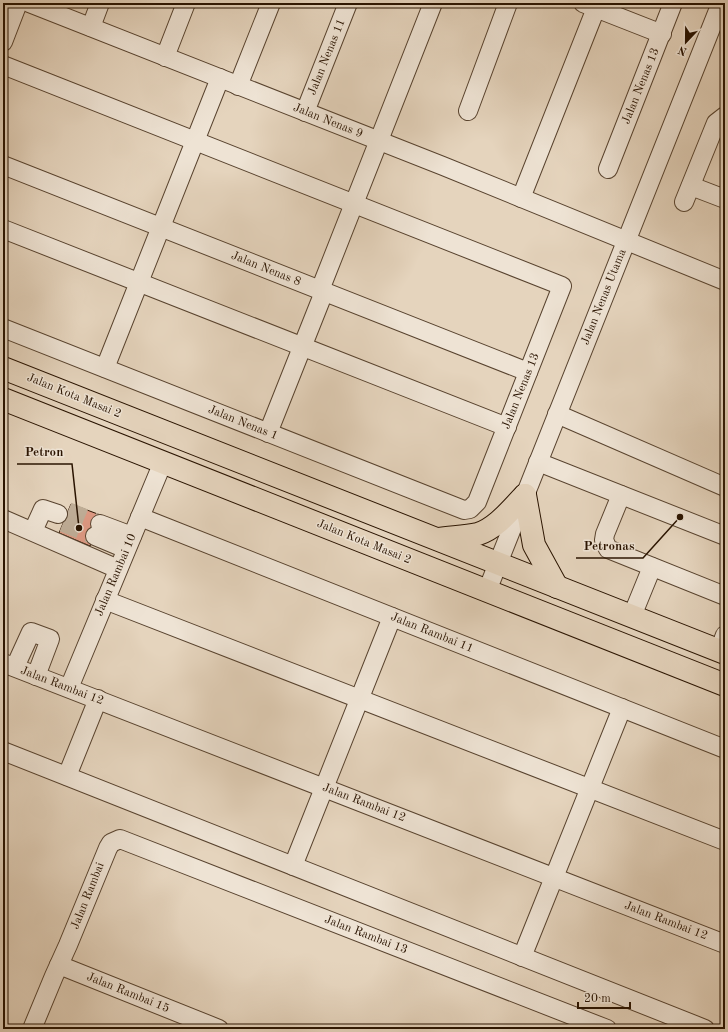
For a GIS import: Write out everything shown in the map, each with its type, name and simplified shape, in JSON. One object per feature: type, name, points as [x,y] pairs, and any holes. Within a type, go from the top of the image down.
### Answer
[{"type":"main road","name":"Jalan Kota Masai 2","points":[[3,368],[632,616],[723,646]]},
{"type":"main road","name":"Jalan Kota Masai 2","points":[[3,399],[725,685]]},
{"type":"main road","points":[[436,539],[478,534],[490,528],[525,495]]},
{"type":"main road","points":[[525,495],[534,545],[557,587]]},
{"type":"street","points":[[3,42],[18,3]]},
{"type":"street","name":"Jalan Nenas 9","points":[[29,3],[379,141],[725,280]]},
{"type":"street","points":[[91,27],[100,3]]},
{"type":"street","points":[[165,57],[186,3]]},
{"type":"street","points":[[238,86],[271,3]]},
{"type":"street","name":"Jalan Nenas 11","points":[[305,112],[348,3]]},
{"type":"street","points":[[268,433],[302,347],[354,204],[433,3]]},
{"type":"street","points":[[468,111],[508,3]]},
{"type":"street","name":"Jalan Nenas 13","points":[[608,169],[673,3]]},
{"type":"street","name":"Jalan Nenas Utama","points":[[487,591],[721,3]]},
{"type":"street","points":[[521,198],[592,5],[662,34]]},
{"type":"street","points":[[3,65],[354,204]]},
{"type":"street","points":[[104,368],[220,78]]},
{"type":"street","points":[[725,116],[716,123],[688,194],[725,199]]},
{"type":"street","name":"Jalan Nenas 8","points":[[3,165],[528,372]]},
{"type":"street","name":"Jalan Nenas 13","points":[[354,204],[562,286],[479,497]]},
{"type":"street","points":[[3,229],[506,427]]},
{"type":"street","name":"Jalan Nenas 1","points":[[3,328],[460,509],[470,509],[474,506],[479,497]]},
{"type":"street","points":[[557,414],[725,487]]},
{"type":"street","name":"Jalan Rambai 10","points":[[68,688],[163,462]]},
{"type":"street","points":[[538,462],[725,536]]},
{"type":"street","points":[[621,495],[605,534],[604,540],[608,549],[725,596]]},
{"type":"street","points":[[33,532],[42,509],[63,516]]},
{"type":"street","name":"Jalan Rambai 11","points":[[140,517],[725,749]]},
{"type":"street","points":[[3,520],[118,569]]},
{"type":"street","points":[[97,530],[129,543]]},
{"type":"street","points":[[632,616],[652,567]]},
{"type":"street","points":[[105,600],[725,841]]},
{"type":"street","points":[[293,866],[392,617]]},
{"type":"street","points":[[9,665],[31,632],[50,639],[36,676]]},
{"type":"street","name":"Jalan Rambai 12","points":[[9,665],[725,944]]},
{"type":"street","points":[[66,776],[98,699]]},
{"type":"street","points":[[522,957],[622,708]]},
{"type":"street","points":[[3,751],[705,1029]]},
{"type":"street","name":"Jalan Rambai","points":[[59,965],[108,848],[115,840],[120,839],[126,841]]},
{"type":"street","name":"Jalan Rambai 13","points":[[126,841],[607,1029]]},
{"type":"street","points":[[32,1029],[59,965]]},
{"type":"street","name":"Jalan Rambai 15","points":[[59,965],[219,1029]]},
{"type":"building","points":[[71,504],[103,516],[90,546],[59,533]]},
{"type":"tunnel","points":[[68,511],[100,524]]},
{"type":"tunnel","points":[[63,523],[95,536]]},
{"type":"place","name":"Petronas","points":[[680,517]]},
{"type":"place","name":"Petron","points":[[79,528]]}]
